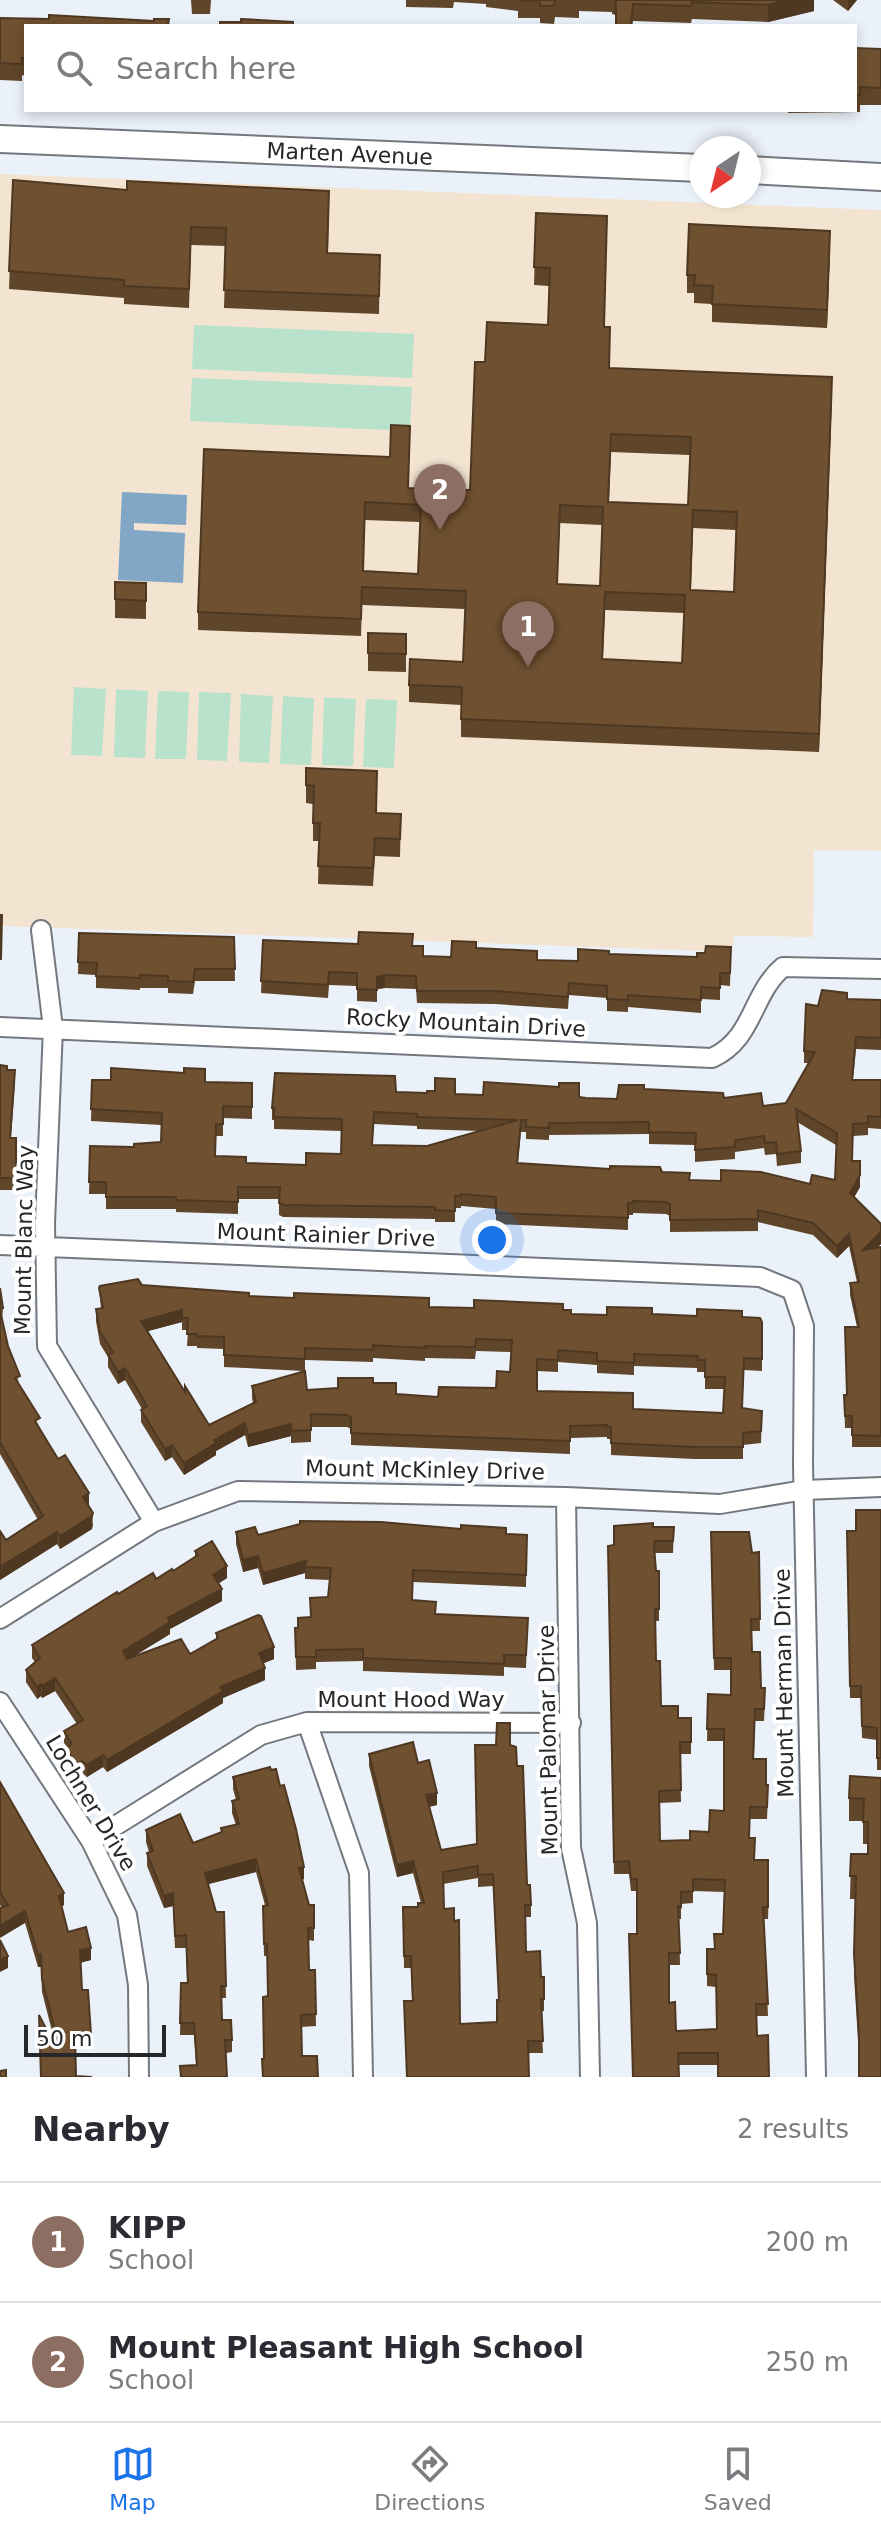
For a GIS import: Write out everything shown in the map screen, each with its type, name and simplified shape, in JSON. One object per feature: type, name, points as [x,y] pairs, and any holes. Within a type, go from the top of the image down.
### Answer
[{"type":"street","name":"Marten Avenue","points":[[0,139],[689,168]]},
{"type":"street","points":[[761,171],[881,177]]},
{"type":"street","name":"Mount Blanc Way","points":[[41,930],[53,1028],[45,1246],[47,1346],[154,1522]]},
{"type":"street","name":"Rocky Mountain Drive","points":[[0,1027],[712,1058],[727,1051],[740,1038],[769,979],[783,967],[881,969]]},
{"type":"street","name":"Mount Rainier Drive","points":[[0,1245],[760,1277],[792,1290]]},
{"type":"street","name":"Mount Herman Drive","points":[[792,1290],[804,1326],[804,1490],[816,2077]]},
{"type":"street","name":"Mount McKinley Drive","points":[[0,1619],[154,1522],[238,1491],[566,1497],[720,1504],[804,1490],[881,1487]]},
{"type":"street","name":"Mount Palomar Drive","points":[[566,1497],[571,1848],[587,1923],[590,2077]]},
{"type":"street","name":"Lochner Drive","points":[[0,1702],[91,1841],[127,1915],[138,1985],[139,2077]]},
{"type":"street","points":[[307,1722],[359,1873],[363,2077]]},
{"type":"street","name":"Mount Hood Way","points":[[91,1841],[261,1735],[307,1722],[571,1723]]},
{"type":"shaded area","points":[[0,174],[689,202],[689,208],[761,208],[761,205],[881,210],[881,851],[814,850],[813,937],[734,936],[732,952],[0,926]]},
{"type":"green space","points":[[194,325],[414,334],[412,378],[192,369]]},
{"type":"green space","points":[[192,378],[412,387],[410,431],[190,421]]},
{"type":"green space","points":[[74,687],[106,689],[102,756],[71,755]]},
{"type":"green space","points":[[116,689],[148,691],[145,758],[114,757]]},
{"type":"green space","points":[[158,691],[189,692],[186,759],[155,759]]},
{"type":"green space","points":[[199,692],[231,693],[227,761],[197,760]]},
{"type":"green space","points":[[241,694],[273,696],[269,763],[239,762]]},
{"type":"green space","points":[[283,696],[314,698],[311,765],[280,764]]},
{"type":"green space","points":[[324,697],[356,699],[353,766],[322,765]]},
{"type":"green space","points":[[366,699],[397,700],[394,768],[363,767]]},
{"type":"water","points":[[122,492],[187,495],[186,525],[134,523],[134,530],[185,533],[183,583],[118,580]]},
{"type":"building","points":[[518,0],[555,0],[554,6],[540,6],[540,1]]},
{"type":"building","points":[[616,0],[787,0],[768,5],[692,2],[691,6],[633,4],[631,24],[616,24]]},
{"type":"building","points":[[49,15],[154,21],[169,19],[168,24],[24,24],[22,64],[0,63],[0,18],[49,19]]},
{"type":"building","points":[[241,19],[293,24],[220,24],[241,22]]},
{"type":"building","points":[[857,48],[881,49],[881,88],[860,87],[860,95],[857,95]]},
{"type":"building","points":[[13,180],[127,190],[127,181],[329,191],[327,253],[380,255],[379,296],[224,290],[226,228],[191,227],[189,289],[124,286],[124,280],[9,271]]},
{"type":"building","points":[[536,213],[607,216],[604,327],[610,327],[609,368],[832,377],[819,734],[461,719],[462,687],[409,685],[410,659],[463,662],[466,591],[362,587],[361,619],[198,612],[204,449],[390,457],[391,425],[410,426],[408,488],[470,490],[475,362],[485,362],[487,322],[548,325],[550,268],[534,267]],"holes":[[[611,434],[691,437],[688,505],[608,502]],[[365,502],[421,505],[418,574],[363,571]],[[560,505],[603,507],[600,586],[557,584]],[[693,510],[737,512],[734,592],[690,590]],[[605,592],[685,595],[682,663],[602,659]]]},
{"type":"building","points":[[689,224],[830,231],[827,310],[712,304],[713,286],[694,285],[695,275],[687,275]]},
{"type":"building","points":[[115,582],[146,583],[146,601],[115,599]]},
{"type":"building","points":[[368,633],[406,634],[406,654],[368,653]]},
{"type":"building","points":[[306,768],[377,771],[376,813],[401,814],[400,839],[375,838],[373,868],[318,866],[320,823],[313,823],[314,786],[306,785]]},
{"type":"building","points":[[2,915],[1,959],[0,959]]},
{"type":"building","points":[[359,932],[413,934],[412,946],[423,946],[423,956],[451,957],[452,941],[476,942],[476,948],[537,951],[537,960],[578,961],[578,949],[609,951],[609,954],[697,957],[697,953],[705,953],[706,946],[731,947],[730,973],[720,973],[720,988],[701,987],[701,1000],[628,995],[628,1000],[607,999],[607,986],[569,983],[568,997],[495,991],[417,991],[416,976],[385,975],[377,977],[377,990],[357,989],[357,973],[329,972],[328,985],[261,981],[263,940],[358,944]]},
{"type":"building","points":[[79,933],[234,937],[235,969],[195,969],[193,982],[168,981],[168,976],[96,976],[97,963],[78,962]]},
{"type":"building","points":[[822,990],[847,993],[847,999],[881,1000],[881,1038],[856,1037],[852,1080],[881,1080],[881,1117],[868,1116],[868,1123],[853,1124],[852,1161],[860,1161],[860,1175],[850,1193],[881,1224],[881,1232],[863,1250],[881,1247],[881,1436],[852,1435],[852,1416],[845,1416],[845,1327],[859,1327],[850,1283],[859,1282],[849,1234],[837,1246],[813,1223],[758,1210],[758,1219],[670,1220],[670,1204],[666,1202],[628,1203],[628,1218],[496,1213],[496,1197],[461,1194],[455,1196],[455,1211],[435,1210],[435,1207],[283,1205],[279,1203],[280,1187],[238,1187],[238,1202],[176,1200],[176,1197],[106,1197],[106,1182],[89,1182],[90,1146],[134,1147],[134,1144],[161,1142],[162,1113],[91,1109],[92,1080],[111,1080],[111,1068],[184,1073],[184,1068],[205,1069],[205,1082],[252,1083],[252,1107],[223,1106],[223,1124],[216,1124],[215,1156],[246,1157],[246,1163],[306,1165],[306,1153],[341,1154],[342,1119],[274,1117],[275,1073],[395,1076],[396,1092],[427,1093],[435,1091],[435,1078],[455,1079],[455,1094],[483,1095],[484,1082],[559,1087],[559,1083],[579,1083],[579,1097],[617,1099],[619,1085],[644,1085],[644,1089],[723,1093],[724,1098],[761,1093],[763,1106],[786,1103],[815,1052],[804,1051],[806,1004],[818,1006]],"holes":[[[796,1109],[837,1133],[835,1180],[812,1175],[810,1184],[761,1172],[721,1170],[721,1181],[689,1180],[690,1173],[662,1172],[660,1167],[610,1166],[610,1169],[517,1163],[521,1120],[526,1120],[526,1127],[549,1128],[549,1123],[649,1122],[649,1132],[696,1133],[695,1150],[735,1147],[735,1140],[764,1136],[765,1143],[776,1142],[777,1154],[801,1151]],[[374,1112],[417,1114],[417,1117],[518,1120],[427,1146],[372,1145]]]},
{"type":"building","points":[[0,1065],[7,1066],[7,1070],[15,1070],[10,1138],[16,1138],[16,1178],[0,1178]]},
{"type":"building","points":[[138,1279],[142,1285],[249,1293],[249,1296],[294,1298],[294,1293],[429,1298],[429,1307],[474,1308],[474,1300],[563,1304],[563,1310],[571,1310],[571,1314],[607,1315],[607,1307],[652,1308],[652,1314],[697,1316],[697,1309],[742,1311],[742,1317],[760,1318],[762,1322],[762,1359],[744,1358],[742,1408],[762,1411],[761,1431],[743,1433],[743,1447],[694,1447],[611,1443],[611,1427],[607,1425],[570,1426],[570,1441],[351,1433],[351,1417],[347,1415],[311,1414],[311,1430],[291,1431],[291,1424],[248,1435],[245,1423],[214,1440],[216,1443],[184,1463],[172,1445],[165,1449],[141,1410],[147,1406],[125,1368],[118,1372],[108,1355],[113,1352],[100,1332],[96,1309],[103,1308],[100,1286]],"holes":[[[182,1310],[182,1318],[188,1318],[187,1334],[224,1337],[224,1355],[305,1359],[305,1348],[373,1350],[373,1345],[475,1347],[476,1339],[512,1340],[510,1372],[497,1371],[496,1388],[439,1387],[438,1397],[396,1394],[396,1383],[373,1383],[373,1378],[338,1378],[338,1388],[307,1390],[305,1371],[252,1386],[256,1402],[209,1425],[141,1321]],[[558,1350],[597,1353],[597,1361],[634,1363],[634,1354],[698,1356],[697,1360],[705,1360],[705,1377],[725,1377],[723,1413],[633,1409],[633,1393],[537,1391],[537,1359],[558,1360]]]},
{"type":"building","points":[[0,1310],[8,1346],[20,1376],[15,1378],[40,1418],[35,1421],[58,1459],[65,1455],[89,1493],[83,1497],[93,1513],[60,1536],[57,1532],[0,1567],[0,1531],[6,1540],[43,1516],[0,1442]]},
{"type":"building","points":[[856,1510],[881,1510],[881,1758],[877,1758],[877,1728],[862,1726],[861,1686],[850,1686],[847,1531],[856,1531]]},
{"type":"building","points":[[300,1521],[381,1522],[461,1529],[461,1525],[506,1528],[506,1534],[527,1535],[526,1575],[413,1570],[412,1600],[436,1602],[435,1614],[528,1618],[526,1655],[504,1655],[504,1664],[363,1658],[363,1649],[316,1650],[316,1657],[296,1657],[295,1628],[298,1628],[298,1618],[311,1617],[310,1598],[328,1597],[331,1568],[305,1567],[306,1561],[263,1573],[258,1556],[243,1560],[236,1532],[255,1527],[258,1535],[300,1524]]},
{"type":"building","points":[[653,1523],[653,1527],[674,1527],[673,1541],[655,1541],[654,1546],[656,1571],[659,1571],[659,1609],[655,1609],[656,1661],[660,1661],[661,1706],[678,1706],[678,1718],[691,1718],[691,1742],[680,1742],[681,1790],[659,1791],[660,1841],[690,1840],[690,1831],[709,1832],[710,1810],[724,1811],[724,1729],[707,1729],[708,1694],[731,1695],[731,1658],[714,1658],[711,1532],[749,1532],[752,1553],[759,1552],[760,1619],[751,1619],[752,1652],[760,1652],[761,1688],[765,1688],[764,1709],[755,1709],[753,1759],[766,1759],[768,1785],[767,1807],[750,1807],[749,1838],[755,1838],[754,1860],[768,1860],[768,1907],[763,1907],[768,2004],[756,2004],[757,2036],[768,2035],[769,2077],[718,2077],[718,2053],[678,2053],[679,2077],[633,2077],[629,1934],[637,1934],[637,1879],[631,1879],[629,1861],[614,1862],[608,1546],[614,1545],[614,1526]],"holes":[[[693,1879],[725,1880],[723,1934],[714,1934],[715,1949],[707,1949],[707,1974],[716,1975],[717,2029],[676,2031],[675,2002],[669,2003],[669,1953],[680,1953],[678,1906],[681,1907],[681,1892],[693,1891]]]},
{"type":"building","points":[[212,1541],[227,1566],[213,1575],[222,1589],[168,1618],[170,1622],[123,1651],[127,1659],[181,1639],[190,1654],[218,1638],[216,1633],[258,1615],[274,1647],[259,1653],[265,1668],[220,1687],[223,1691],[107,1760],[103,1755],[87,1765],[82,1761],[76,1765],[66,1748],[72,1744],[64,1731],[83,1720],[55,1678],[37,1687],[26,1670],[40,1658],[32,1645],[153,1573],[156,1579],[173,1571],[198,1555],[195,1551]]},
{"type":"building","points":[[497,1723],[510,1723],[510,1745],[516,1747],[517,1766],[523,1766],[527,1885],[530,1885],[531,1905],[525,1905],[526,1952],[540,1951],[541,1977],[544,1977],[544,1999],[541,1999],[543,2041],[528,2041],[529,2077],[407,2077],[404,2001],[413,2001],[411,1956],[404,1956],[403,1907],[418,1907],[418,1903],[424,1903],[413,1861],[397,1865],[369,1754],[413,1742],[418,1763],[429,1760],[437,1793],[426,1795],[441,1850],[477,1844],[475,1745],[496,1745]],"holes":[[[478,1866],[478,1875],[493,1874],[499,2000],[497,2022],[460,2024],[459,1920],[454,1921],[454,1908],[444,1909],[443,1872]]]},
{"type":"building","points":[[270,1767],[271,1770],[276,1769],[280,1786],[284,1785],[304,1867],[299,1868],[309,1905],[314,1905],[314,1928],[308,1928],[309,1970],[315,1970],[316,2014],[301,2015],[302,2056],[317,2056],[318,2077],[263,2077],[263,1997],[268,1996],[263,1906],[268,1905],[256,1859],[205,1873],[216,1912],[224,1912],[226,1986],[221,1986],[222,2020],[231,2020],[232,2040],[225,2040],[227,2077],[181,2077],[180,2066],[197,2065],[194,2023],[180,2023],[181,1983],[188,1983],[186,1935],[175,1936],[173,1893],[164,1896],[147,1853],[153,1851],[146,1830],[180,1814],[193,1843],[222,1832],[221,1828],[239,1824],[232,1801],[239,1799],[233,1777]]},
{"type":"building","points":[[850,1776],[881,1778],[881,2077],[859,2077],[854,1954],[856,1876],[850,1876],[851,1854],[868,1854],[868,1822],[863,1822],[864,1799],[849,1798]]},
{"type":"building","points":[[0,1782],[64,1893],[59,1896],[68,1932],[86,1927],[91,1948],[80,1950],[82,1990],[88,1990],[91,2035],[75,2035],[76,2076],[92,2077],[41,2077],[39,2015],[52,2040],[57,2038],[42,1979],[41,1954],[38,1955],[25,1911],[0,1926],[0,1908],[8,1905],[0,1892]]},
{"type":"building","points":[[0,1940],[8,1956],[0,1960]]},
{"type":"place","name":"Mount Pleasant High School","points":[[440,530]]},
{"type":"place","name":"KIPP","points":[[528,667]]}]
